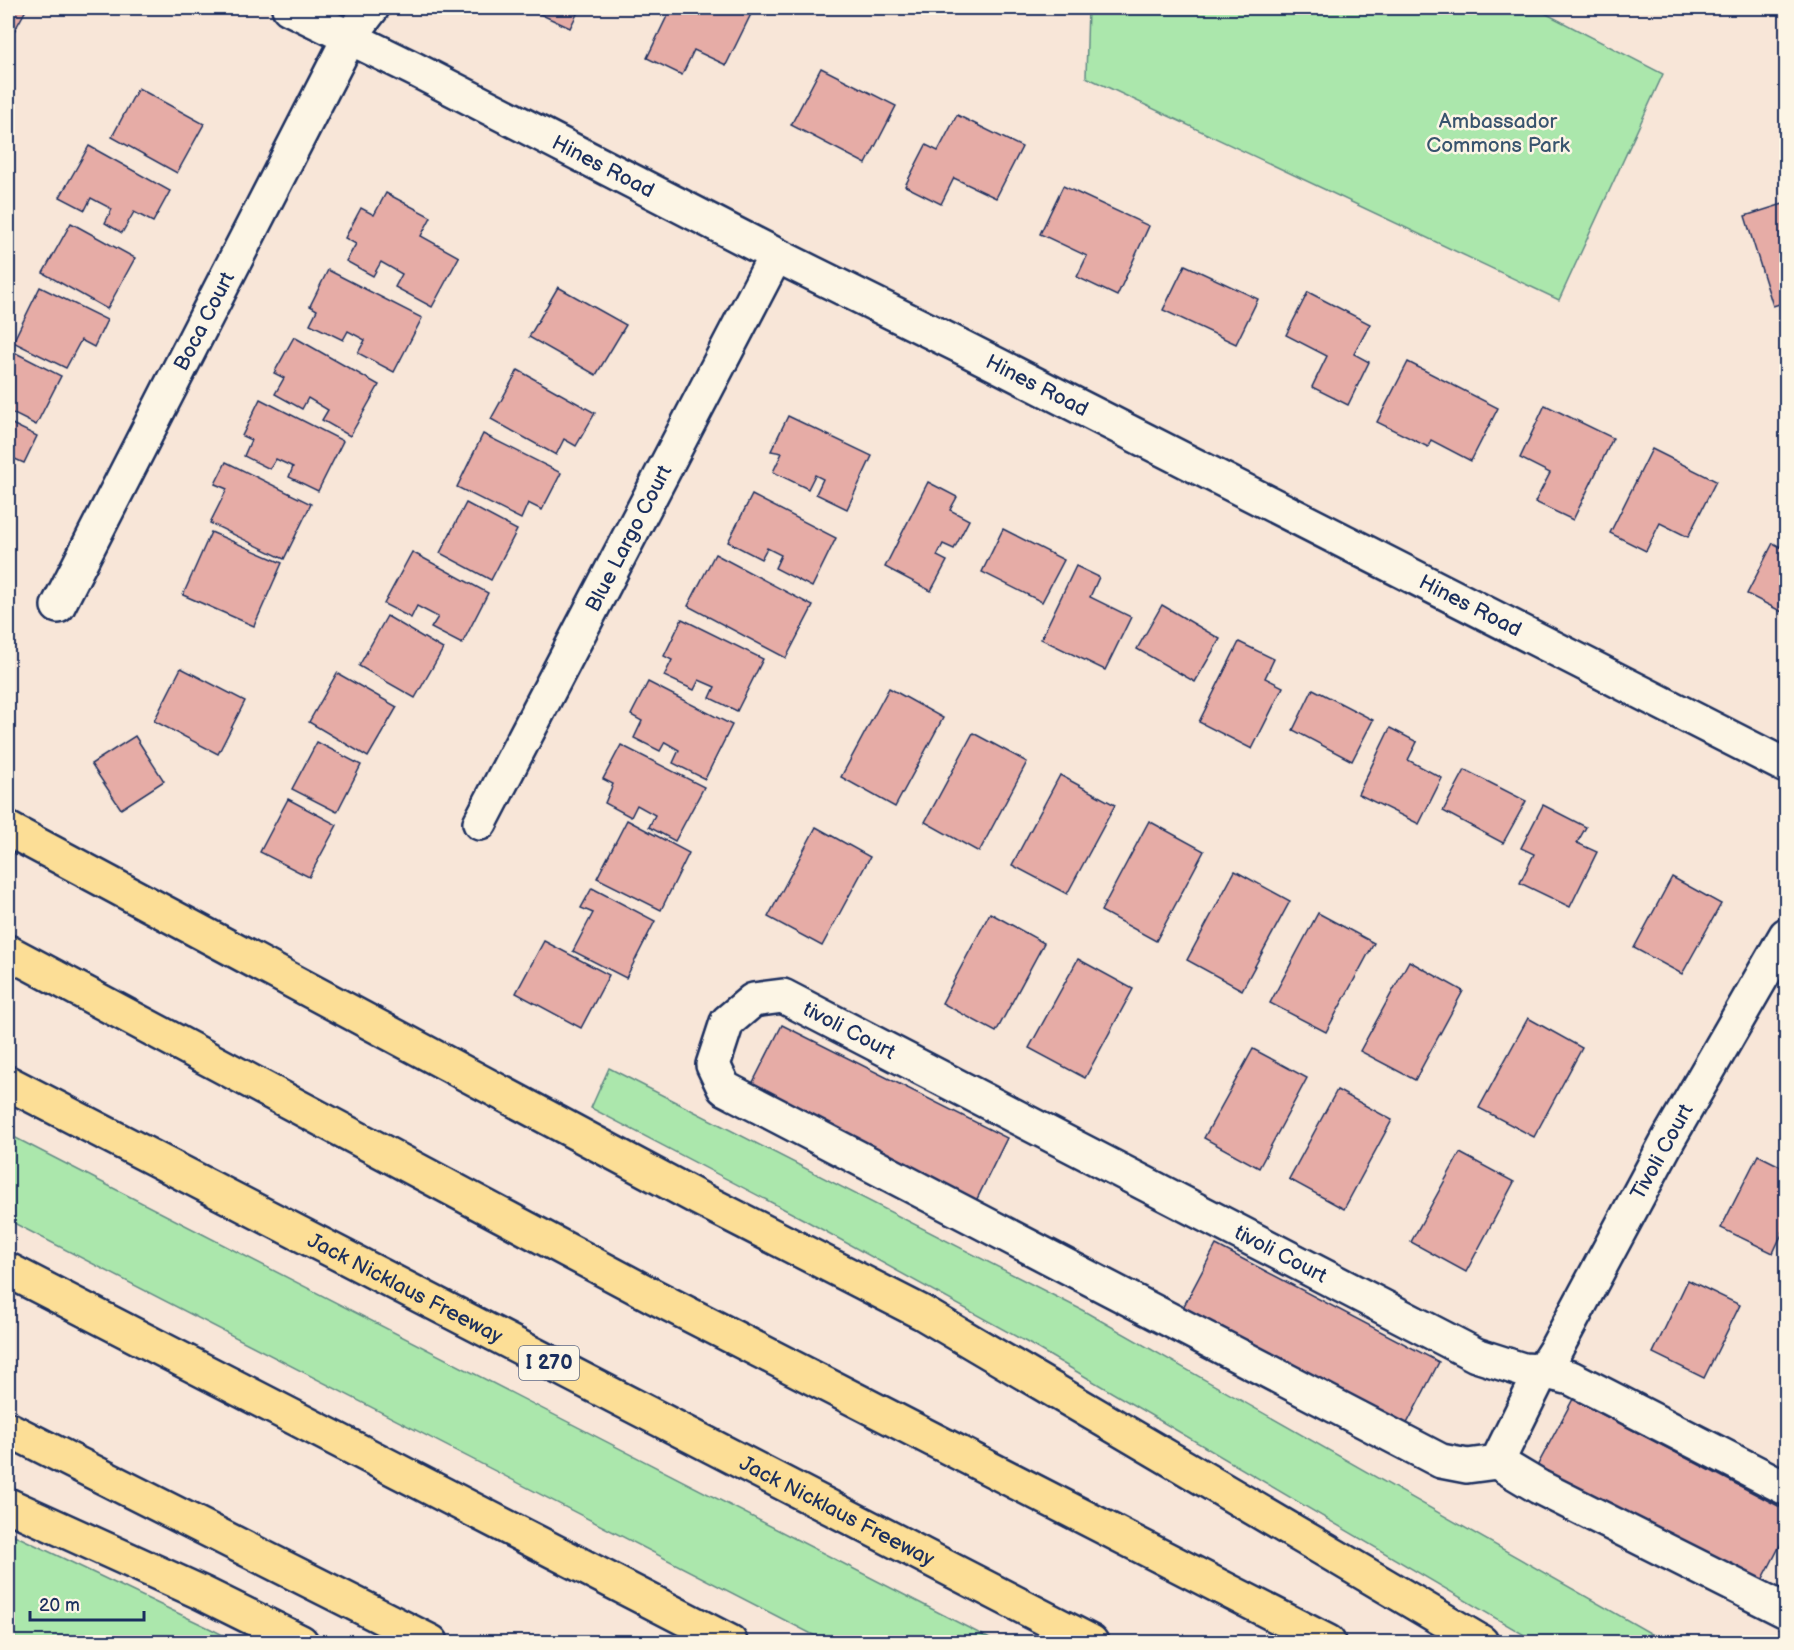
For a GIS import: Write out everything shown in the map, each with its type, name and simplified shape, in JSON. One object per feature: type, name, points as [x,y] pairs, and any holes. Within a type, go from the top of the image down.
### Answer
[{"type":"highway","points":[[8,829],[698,1198],[921,1312],[1481,1642]]},
{"type":"highway","points":[[8,952],[655,1297],[1328,1642]]},
{"type":"highway","name":"Jack Nicklaus Freeway","points":[[8,1083],[1091,1642]]},
{"type":"highway","points":[[8,1270],[730,1642]]},
{"type":"highway","points":[[8,1429],[431,1642]]},
{"type":"highway","points":[[8,1505],[202,1593],[301,1642]]},
{"type":"street","name":"Hines Road","points":[[289,8],[414,69],[776,255],[948,340],[1786,766]]},
{"type":"street","name":"Boca Court","points":[[58,606],[349,38],[372,8]]},
{"type":"street","name":"Blue Largo Court","points":[[480,823],[776,255]]},
{"type":"street","name":"Tivoli Court","points":[[1497,1462],[1542,1371],[1669,1138],[1786,935]]},
{"type":"street","name":"tivoli Court","points":[[1497,1462],[1467,1466],[1441,1461],[724,1088],[713,1065],[728,1022],[753,1000],[783,996],[1476,1355],[1523,1370],[1542,1371],[1571,1378],[1786,1488]]},
{"type":"street","points":[[1497,1462],[1539,1487],[1786,1611]]},
{"type":"green space","name":"Ambassador Commons Park","points":[[1088,8],[1535,8],[1663,74],[1559,300],[1086,77]]},
{"type":"green space","points":[[609,1068],[1082,1310],[1666,1642],[1536,1642],[1028,1343],[803,1219],[591,1108]]},
{"type":"green space","points":[[8,1134],[996,1642],[827,1642],[8,1220]]},
{"type":"green space","points":[[8,1532],[211,1629],[237,1642],[8,1642]]},
{"type":"building","points":[[8,8],[27,8],[12,35],[8,33]]},
{"type":"building","points":[[527,8],[580,8],[570,28]]},
{"type":"building","points":[[671,8],[754,8],[726,65],[694,50],[682,75],[647,58]]},
{"type":"building","points":[[821,68],[896,106],[866,164],[791,125]]},
{"type":"building","points":[[138,88],[204,124],[177,173],[112,137]]},
{"type":"building","points":[[957,115],[1022,147],[996,198],[954,178],[941,204],[905,186],[926,145],[938,151]]},
{"type":"building","points":[[89,146],[170,191],[153,222],[134,212],[122,233],[105,223],[112,209],[91,198],[85,210],[60,197]]},
{"type":"building","points":[[1063,186],[1149,226],[1117,296],[1077,277],[1087,256],[1040,234]]},
{"type":"building","points":[[386,193],[431,217],[421,236],[459,257],[432,307],[395,287],[402,274],[381,262],[373,276],[346,261],[356,244],[345,238],[361,208],[374,215]]},
{"type":"building","points":[[1786,203],[1786,302],[1773,306],[1745,216]]},
{"type":"building","points":[[71,223],[135,258],[107,309],[43,273]]},
{"type":"building","points":[[1185,265],[1258,299],[1236,344],[1163,310]]},
{"type":"building","points":[[328,270],[422,318],[394,372],[358,353],[365,340],[348,331],[343,340],[310,324],[317,310],[310,306]]},
{"type":"building","points":[[40,287],[107,320],[94,347],[81,340],[66,368],[13,342]]},
{"type":"building","points":[[558,287],[626,325],[596,375],[529,337]]},
{"type":"building","points":[[1308,292],[1370,324],[1354,354],[1369,362],[1348,405],[1312,387],[1327,356],[1286,335]]},
{"type":"building","points":[[294,337],[379,385],[350,436],[322,420],[328,410],[308,398],[302,409],[275,394],[284,378],[274,373]]},
{"type":"building","points":[[8,349],[61,376],[36,425],[8,411],[12,402],[8,400]]},
{"type":"building","points":[[1408,362],[1498,408],[1471,461],[1431,440],[1428,447],[1377,422]]},
{"type":"building","points":[[518,370],[595,413],[576,446],[564,439],[556,455],[491,419]]},
{"type":"building","points":[[260,399],[343,441],[318,491],[289,477],[293,467],[276,459],[270,469],[244,456],[251,440],[242,436]]},
{"type":"building","points":[[1545,405],[1613,438],[1573,520],[1535,502],[1550,473],[1520,458]]},
{"type":"building","points":[[788,416],[872,456],[847,509],[816,494],[823,479],[815,475],[808,489],[773,472],[782,453],[771,451]]},
{"type":"building","points":[[8,422],[37,436],[24,463],[8,456]]},
{"type":"building","points":[[483,434],[561,473],[542,510],[528,503],[521,519],[457,487]]},
{"type":"building","points":[[1652,449],[1716,481],[1688,537],[1660,523],[1646,551],[1610,533]]},
{"type":"building","points":[[226,462],[311,504],[284,559],[210,523],[227,489],[215,484]]},
{"type":"building","points":[[928,482],[957,497],[950,510],[969,520],[954,549],[943,544],[937,556],[947,561],[931,591],[885,567]]},
{"type":"building","points":[[752,495],[836,538],[812,587],[775,568],[781,555],[767,548],[761,559],[728,542]]},
{"type":"building","points":[[466,503],[517,530],[491,580],[440,553]]},
{"type":"building","points":[[1003,529],[1064,560],[1042,602],[982,572]]},
{"type":"building","points":[[211,532],[282,563],[254,626],[183,595]]},
{"type":"building","points":[[1773,543],[1786,550],[1786,614],[1747,594]]},
{"type":"building","points":[[412,552],[488,593],[462,644],[431,628],[438,617],[417,606],[411,618],[384,604]]},
{"type":"building","points":[[715,554],[813,606],[786,658],[688,606]]},
{"type":"building","points":[[1076,566],[1099,577],[1090,597],[1131,617],[1105,670],[1041,639]]},
{"type":"building","points":[[1162,605],[1220,639],[1195,682],[1137,649]]},
{"type":"building","points":[[387,616],[443,649],[415,698],[359,666]]},
{"type":"building","points":[[682,619],[763,659],[737,711],[710,698],[715,687],[699,680],[694,690],[664,676],[672,660],[664,656]]},
{"type":"building","points":[[1239,642],[1274,659],[1265,678],[1283,687],[1252,749],[1199,722]]},
{"type":"building","points":[[181,668],[245,701],[218,754],[154,721]]},
{"type":"building","points":[[337,673],[397,707],[368,757],[309,722]]},
{"type":"building","points":[[648,682],[732,725],[705,779],[673,763],[679,750],[665,742],[660,751],[634,738],[642,721],[631,715]]},
{"type":"building","points":[[889,688],[943,718],[895,807],[841,777]]},
{"type":"building","points":[[1313,689],[1373,720],[1352,761],[1293,730]]},
{"type":"building","points":[[1390,728],[1417,742],[1408,760],[1442,778],[1419,824],[1358,794]]},
{"type":"building","points":[[973,733],[1027,762],[979,852],[925,822]]},
{"type":"building","points":[[135,736],[164,781],[121,809],[91,764]]},
{"type":"building","points":[[317,742],[361,765],[337,812],[292,789]]},
{"type":"building","points":[[621,745],[704,787],[675,841],[649,827],[655,815],[637,805],[631,817],[605,803],[613,784],[603,779]]},
{"type":"building","points":[[1465,770],[1526,801],[1503,843],[1443,811]]},
{"type":"building","points":[[1060,775],[1115,805],[1067,894],[1012,865]]},
{"type":"building","points":[[288,799],[337,825],[309,877],[260,852]]},
{"type":"building","points":[[1543,805],[1586,827],[1577,843],[1597,852],[1570,907],[1520,883],[1534,854],[1521,848]]},
{"type":"building","points":[[627,820],[689,853],[661,910],[597,878]]},
{"type":"building","points":[[1149,821],[1204,851],[1156,941],[1101,911]]},
{"type":"building","points":[[816,827],[870,857],[822,946],[768,917]]},
{"type":"building","points":[[1235,871],[1290,901],[1242,990],[1187,960]]},
{"type":"building","points":[[1672,877],[1721,904],[1682,974],[1634,948]]},
{"type":"building","points":[[592,888],[655,921],[626,978],[573,951],[593,913],[581,908]]},
{"type":"building","points":[[990,913],[1044,943],[996,1032],[942,1003]]},
{"type":"building","points":[[1318,913],[1374,943],[1326,1032],[1270,1003]]},
{"type":"building","points":[[544,941],[609,975],[581,1028],[516,993]]},
{"type":"building","points":[[1078,959],[1133,989],[1085,1078],[1029,1048]]},
{"type":"building","points":[[1409,961],[1463,991],[1415,1080],[1360,1051]]},
{"type":"building","points":[[1528,1018],[1582,1048],[1534,1137],[1479,1108]]},
{"type":"building","points":[[782,1025],[1007,1138],[973,1207],[747,1094]]},
{"type":"building","points":[[1253,1049],[1307,1078],[1259,1168],[1204,1138]]},
{"type":"building","points":[[1337,1090],[1392,1120],[1344,1209],[1289,1179]]},
{"type":"building","points":[[1460,1153],[1514,1182],[1466,1272],[1411,1242]]},
{"type":"building","points":[[1758,1155],[1786,1169],[1786,1225],[1773,1253],[1721,1228]]},
{"type":"building","points":[[1216,1245],[1439,1362],[1401,1435],[1177,1319]]},
{"type":"building","points":[[1688,1280],[1740,1305],[1704,1378],[1653,1353]]},
{"type":"building","points":[[1573,1399],[1786,1510],[1786,1534],[1758,1588],[1534,1472]]}]
